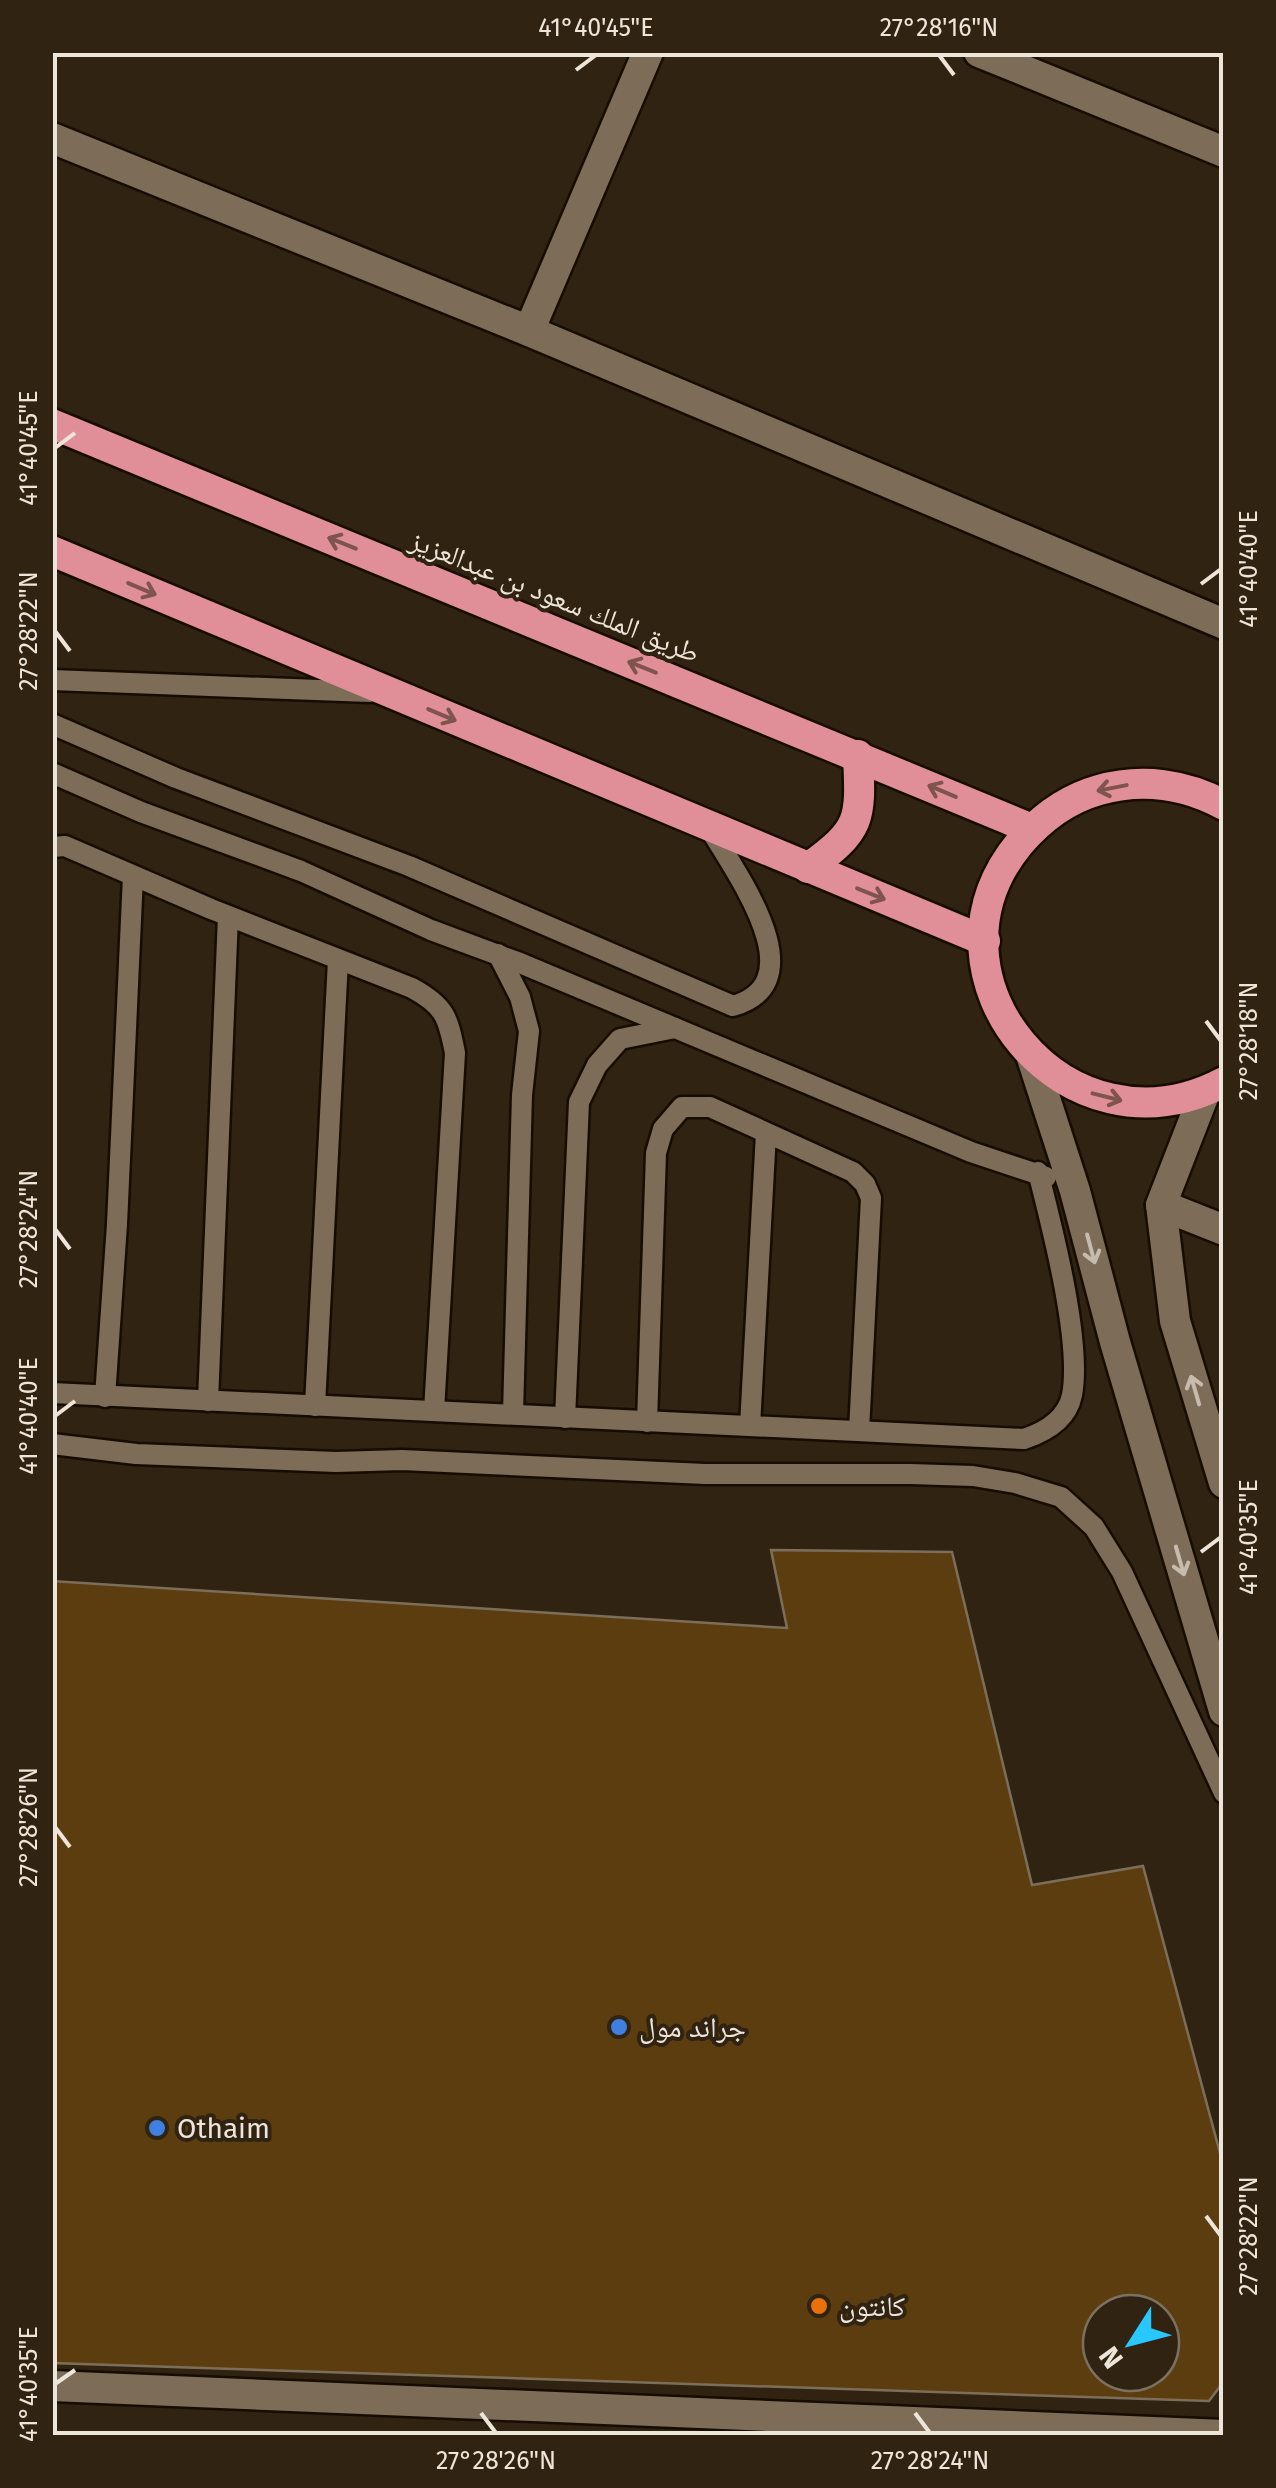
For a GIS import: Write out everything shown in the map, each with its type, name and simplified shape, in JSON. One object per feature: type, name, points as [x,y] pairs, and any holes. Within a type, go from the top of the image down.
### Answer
[{"type":"highway","name":"طريق الملك سعود بن عبدالعزيز","points":[[52,424],[1032,829]]},
{"type":"highway","points":[[52,551],[985,941]]},
{"type":"highway","points":[[808,868],[842,844],[855,824],[860,802],[858,755]]},
{"type":"highway","points":[[1214,1087],[1175,1101],[1144,1104],[1112,1100],[1055,1076],[1011,1031],[996,1003],[985,941],[988,910],[997,880],[1032,829],[1057,809],[1084,794],[1146,783],[1177,786],[1224,805]]},
{"type":"street","points":[[529,330],[648,52]]},
{"type":"street","points":[[979,52],[1224,152]]},
{"type":"street","points":[[52,138],[529,330],[1224,624]]},
{"type":"street","points":[[1031,1055],[1075,1191],[1115,1342],[1224,1711]]},
{"type":"street","points":[[1214,1087],[1162,1206],[1176,1322],[1216,1432],[1224,1483]]},
{"type":"street","points":[[1162,1206],[1224,1230]]},
{"type":"street","points":[[52,2386],[1224,2435]]},
{"type":"lane","points":[[52,680],[390,693]]},
{"type":"lane","points":[[52,724],[176,778],[410,866],[733,1006],[752,1001],[766,982],[772,961],[763,921],[709,827]]},
{"type":"lane","points":[[52,774],[140,812],[301,871],[431,930],[498,954],[971,1152],[1038,1172],[1075,1191]]},
{"type":"lane","points":[[52,847],[64,846],[412,988],[435,1000],[448,1019],[455,1053],[434,1411]]},
{"type":"lane","points":[[104,1397],[117,1224],[134,876]]},
{"type":"lane","points":[[208,1401],[228,916]]},
{"type":"lane","points":[[498,954],[520,997],[529,1031],[522,1095],[513,1413]]},
{"type":"lane","points":[[315,1406],[338,960]]},
{"type":"lane","points":[[565,1418],[579,1102],[597,1065],[620,1039],[678,1028]]},
{"type":"lane","points":[[647,1422],[656,1154],[663,1129],[682,1106],[710,1107],[853,1172],[866,1184],[870,1198],[859,1431]]},
{"type":"lane","points":[[750,1426],[766,1133]]},
{"type":"lane","points":[[52,1393],[1024,1440],[1050,1430],[1072,1399],[1074,1350],[1038,1172]]},
{"type":"lane","points":[[52,1444],[136,1454],[336,1462],[402,1460],[704,1474],[973,1476],[1015,1483],[1061,1498],[1094,1527],[1122,1572],[1224,1793]]},
{"type":"building","name":"جراند مول","points":[[771,1550],[952,1552],[1032,1885],[1143,1866],[1224,2168],[1224,2381],[1209,2401],[52,2363],[52,1581],[787,1628]]},
{"type":"place","name":"جراند مول","points":[[619,2027]]},
{"type":"place","name":"Othaim","points":[[157,2128]]},
{"type":"place","name":"كانتون","points":[[819,2306]]}]
